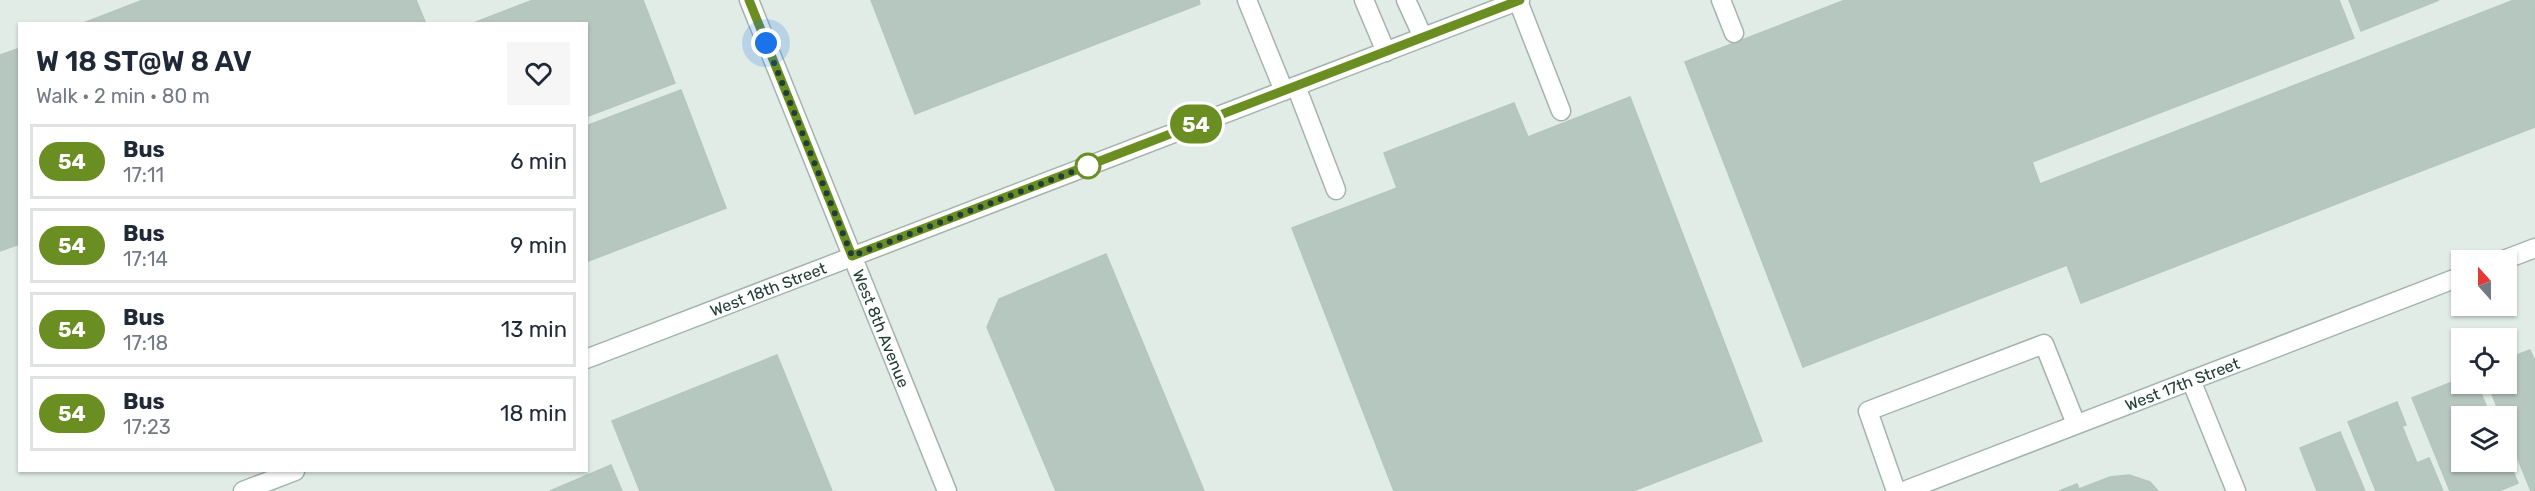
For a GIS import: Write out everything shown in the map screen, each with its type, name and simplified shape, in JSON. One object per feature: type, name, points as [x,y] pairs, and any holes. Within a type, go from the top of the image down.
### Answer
[{"type":"street","name":"West 8th Avenue","points":[[749,0],[947,491]]},
{"type":"street","points":[[1247,0],[1336,190]]},
{"type":"street","points":[[1364,0],[1386,52]]},
{"type":"street","points":[[1406,0],[1423,37]]},
{"type":"street","name":"West 18th Street","points":[[588,358],[1519,0]]},
{"type":"street","points":[[1519,0],[1561,111]]},
{"type":"street","points":[[1721,0],[1734,33]]},
{"type":"street","points":[[2517,255],[2535,248]]},
{"type":"street","name":"West 17th Street","points":[[1904,491],[2451,280]]},
{"type":"street","points":[[1896,491],[1868,411],[2044,344],[2076,424]]},
{"type":"street","points":[[2191,380],[2236,491]]},
{"type":"street","points":[[243,491],[292,472]]},
{"type":"building","points":[[143,0],[416,0],[425,22],[86,22]]},
{"type":"building","points":[[533,0],[643,0],[675,83],[588,116],[588,22],[476,22]]},
{"type":"building","points":[[871,0],[1199,0],[1200,4],[915,114]]},
{"type":"building","points":[[1845,0],[2339,0],[2354,38],[2032,162],[2040,184],[2514,0],[2535,0],[2535,127],[2081,303],[2067,265],[1803,367],[1685,62]]},
{"type":"building","points":[[2349,0],[2439,0],[2361,31]]},
{"type":"building","points":[[18,49],[18,245],[0,251],[0,55]]},
{"type":"building","points":[[681,90],[726,208],[588,261],[588,125]]},
{"type":"building","points":[[1630,97],[1762,441],[1633,491],[1394,491],[1292,228],[1397,188],[1384,153],[1514,103],[1528,137]]},
{"type":"building","points":[[1106,254],[1204,491],[1056,491],[987,327],[999,299]]},
{"type":"building","points":[[2530,350],[2535,361],[2535,491],[2531,491],[2517,457],[2517,406],[2497,406],[2492,394],[2517,394],[2517,355]]},
{"type":"building","points":[[777,355],[832,491],[640,491],[612,421]]},
{"type":"building","points":[[2451,382],[2451,394],[2481,394],[2486,406],[2451,406],[2451,472],[2513,472],[2518,483],[2499,491],[2450,491],[2412,398]]},
{"type":"building","points":[[2397,402],[2406,425],[2402,426],[2417,463],[2429,458],[2443,491],[2376,491],[2348,422]]},
{"type":"building","points":[[2340,432],[2365,491],[2317,491],[2300,448]]},
{"type":"building","points":[[611,465],[622,491],[550,491]]},
{"type":"building","points":[[2129,475],[2150,482],[2158,491],[2059,491],[2077,484],[2079,489],[2110,477]]},
{"type":"bus line","name":"54","points":[[749,0],[852,256],[1520,0]]},
{"type":"route","points":[[766,43],[852,256],[1088,166]]}]
